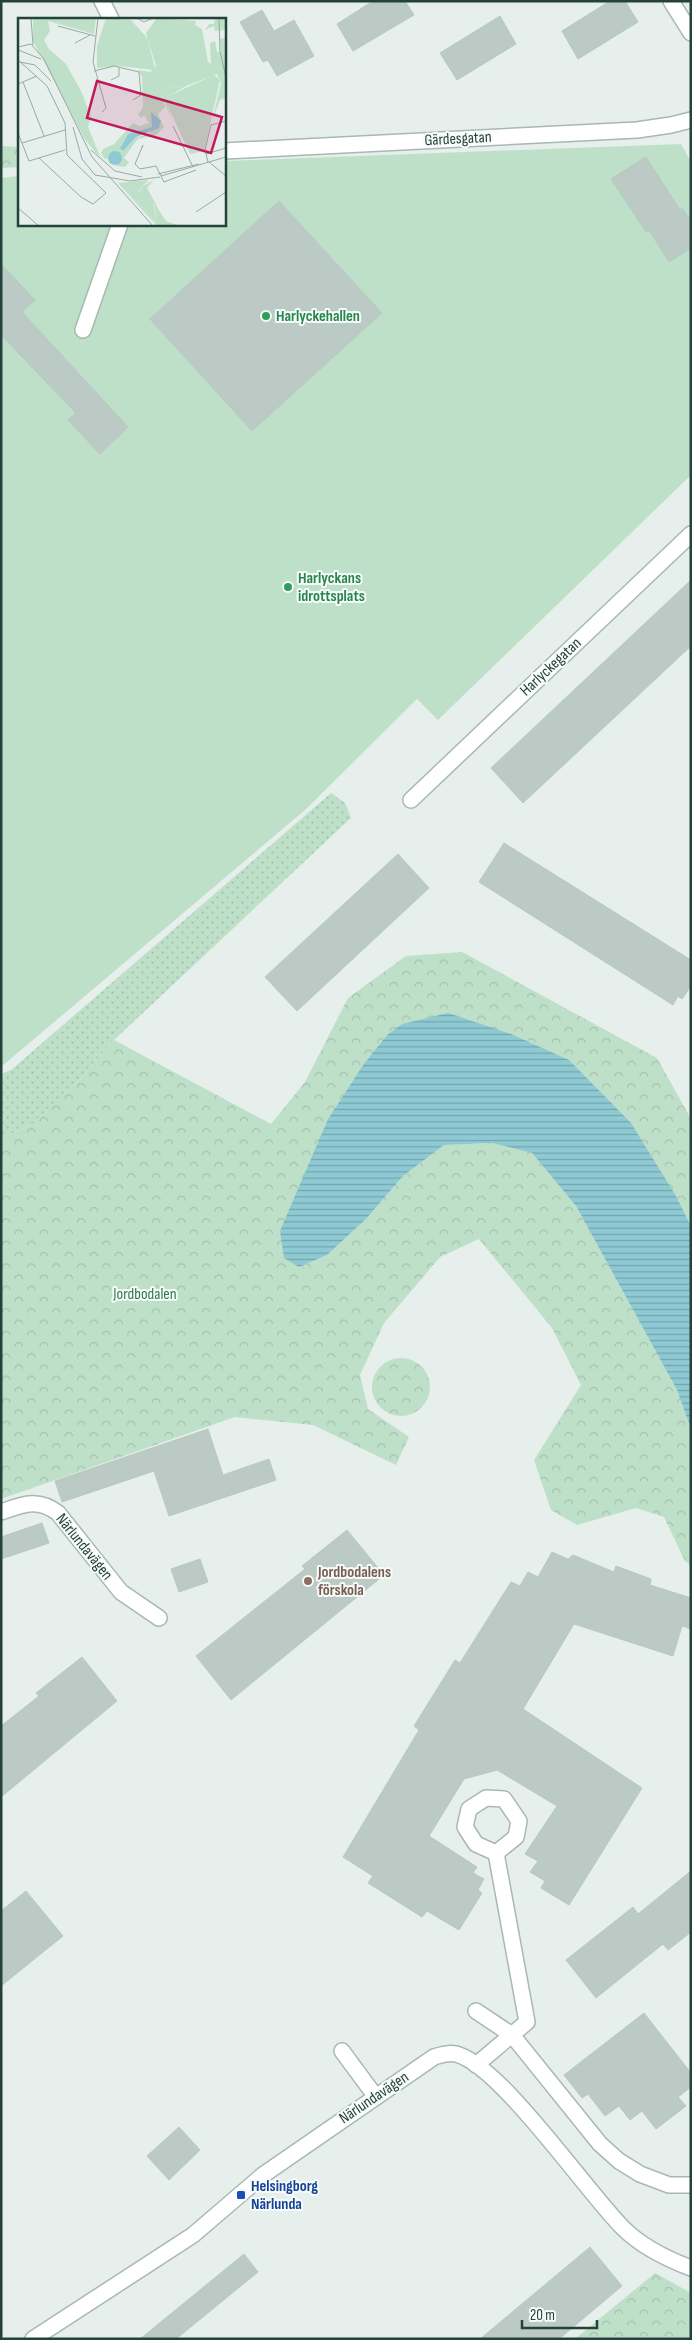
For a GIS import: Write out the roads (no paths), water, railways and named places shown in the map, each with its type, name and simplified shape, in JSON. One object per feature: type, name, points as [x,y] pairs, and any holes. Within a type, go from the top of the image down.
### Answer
[{"type":"street","points":[[102,1],[110,18]]},
{"type":"street","points":[[671,1],[691,33]]},
{"type":"street","name":"Gärdesgatan","points":[[225,151],[637,130],[670,126],[691,120]]},
{"type":"street","points":[[83,330],[120,225]]},
{"type":"street","name":"Harlyckegatan","points":[[411,800],[691,534]]},
{"type":"street","name":"Närlundavägen","points":[[1,1512],[32,1503],[48,1505],[58,1513],[121,1592],[159,1618]]},
{"type":"street","points":[[476,2064],[527,2022],[496,1853]]},
{"type":"street","points":[[476,2011],[512,2035],[600,2144],[619,2161],[640,2174],[670,2185],[691,2185]]},
{"type":"street","points":[[342,2051],[376,2097]]},
{"type":"street","name":"Närlundavägen","points":[[33,2339],[193,2235],[263,2176],[434,2057],[444,2054],[455,2054],[476,2064],[510,2097],[623,2228],[652,2250],[691,2268]]},
{"type":"water","points":[[448,1013],[511,1034],[569,1060],[631,1123],[676,1196],[691,1226],[691,1429],[677,1390],[576,1206],[532,1153],[492,1143],[444,1145],[403,1176],[366,1219],[327,1255],[299,1267],[284,1258],[280,1231],[328,1119],[363,1065],[387,1035],[402,1024]]},
{"type":"place","name":"Harlyckehallen","points":[[266,316]]},
{"type":"place","name":"Harlyckans idrottsplats","points":[[288,587]]},
{"type":"place","name":"Jordbodalens förskola","points":[[308,1581]]},
{"type":"place","name":"Helsingborg Närlunda","points":[[241,2195]]},
{"type":"park label","name":"Jordbodalen","points":[[145,1294]]}]
